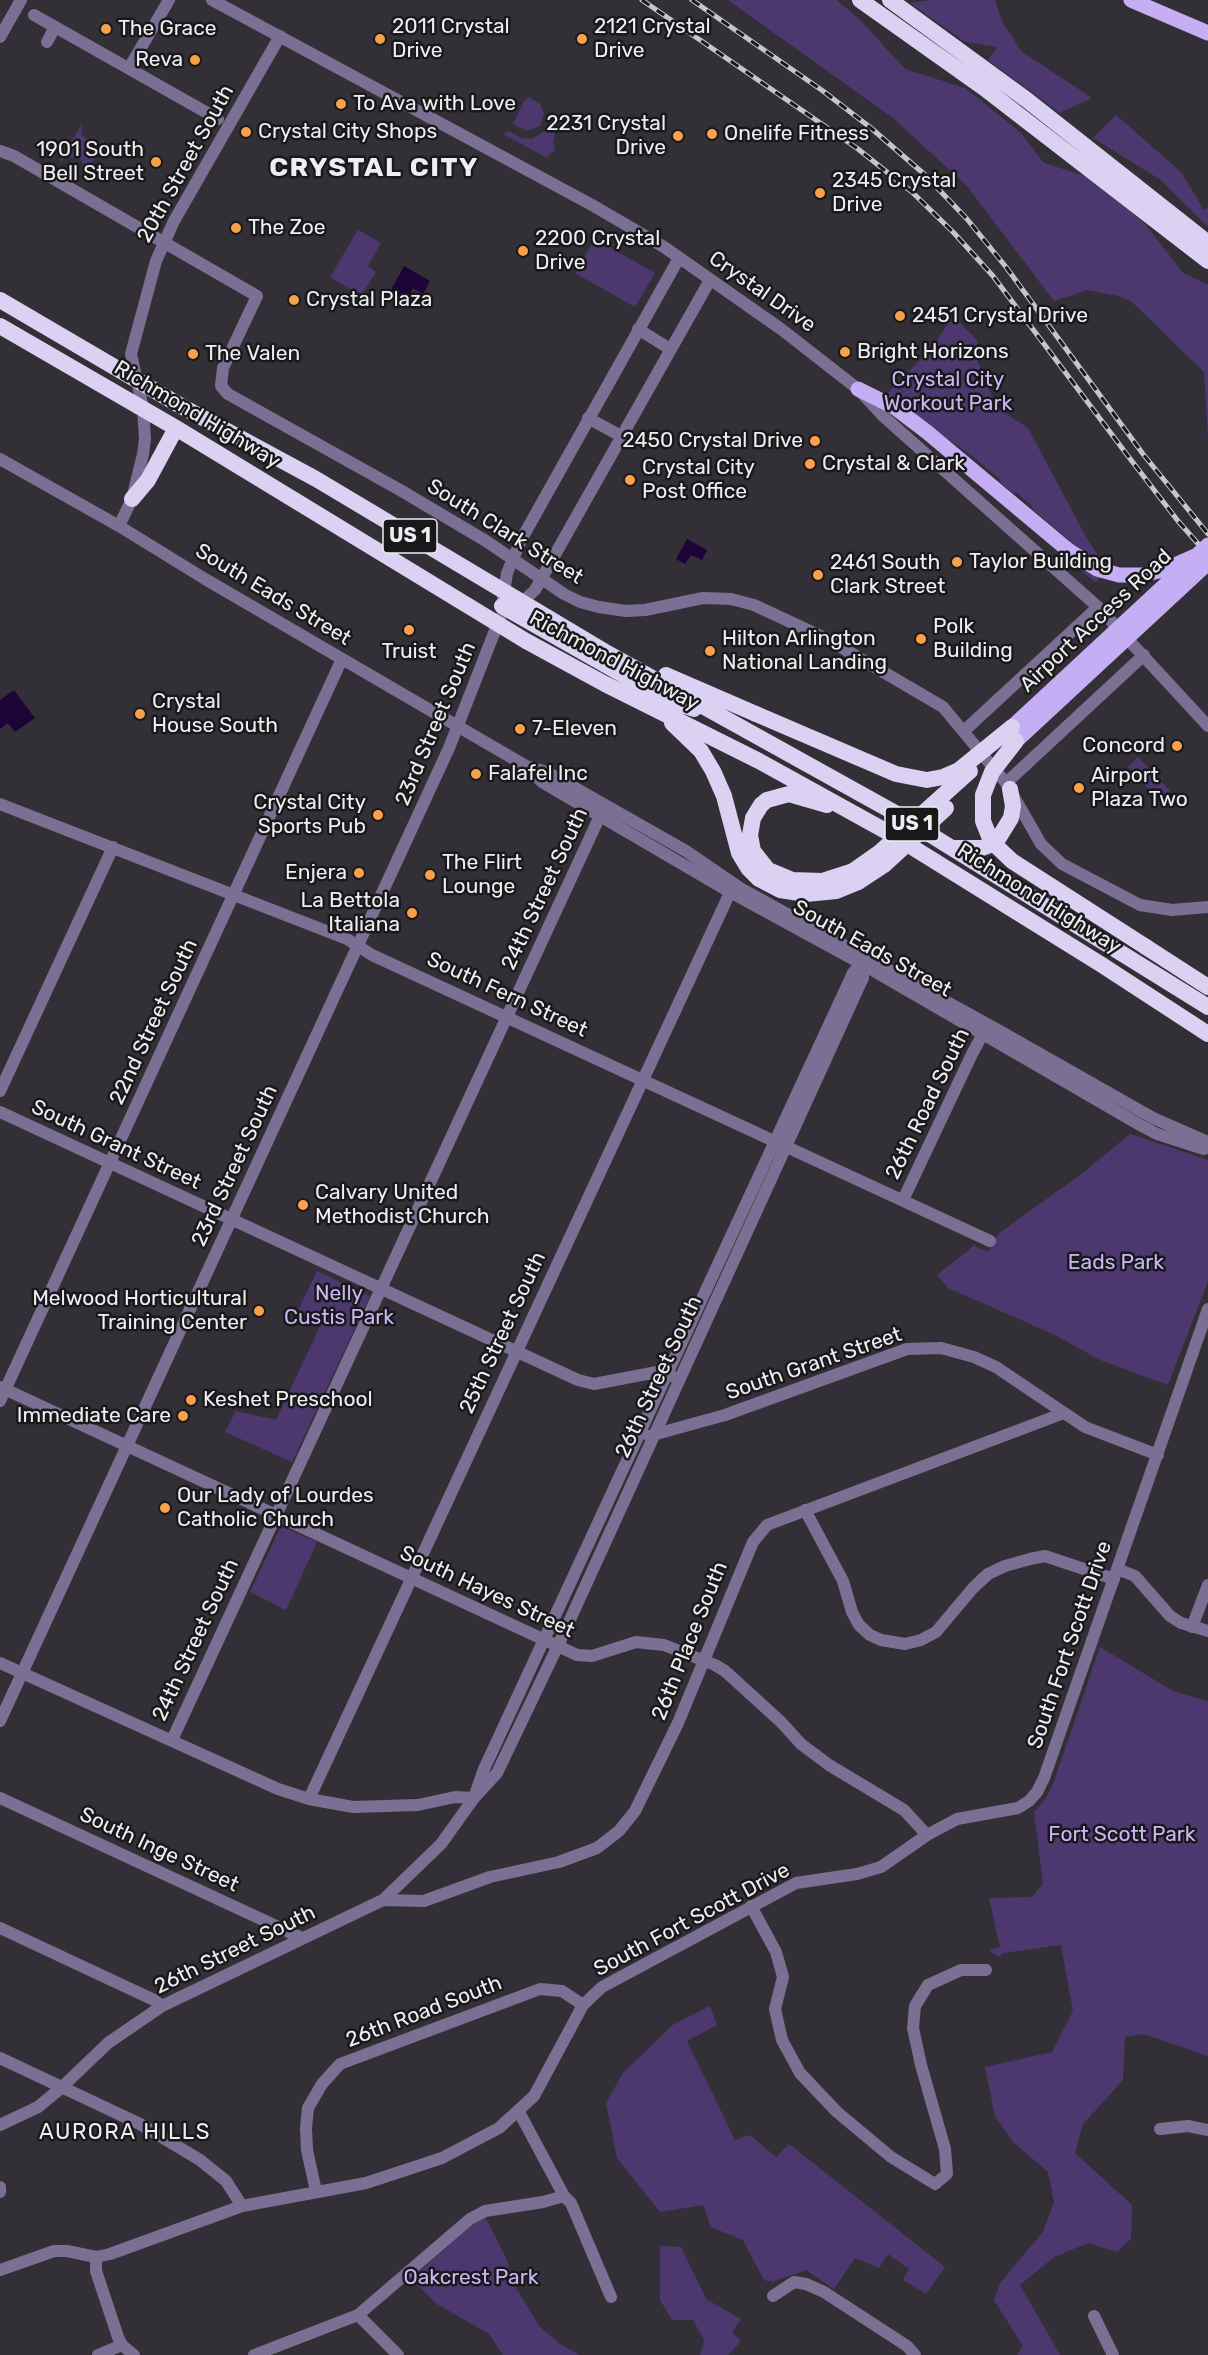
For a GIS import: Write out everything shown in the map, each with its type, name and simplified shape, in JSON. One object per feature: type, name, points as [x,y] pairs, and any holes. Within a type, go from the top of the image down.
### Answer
[{"type":"highway","points":[[860,0],[992,94],[1208,261]]},
{"type":"highway","points":[[890,0],[1027,100],[1208,243]]},
{"type":"highway","name":"Richmond Highway","points":[[0,300],[181,406],[316,479],[510,603],[609,654],[836,779],[1208,1007]]},
{"type":"highway","name":"Richmond Highway","points":[[0,326],[143,408],[499,625],[584,673],[759,760],[856,813],[1102,964],[1208,1034]]},
{"type":"highway","points":[[132,499],[148,480],[176,428]]},
{"type":"highway","points":[[510,603],[669,701],[718,715]]},
{"type":"highway","points":[[609,654],[675,679],[887,771],[921,780],[936,779],[952,774],[1014,734]]},
{"type":"highway","points":[[661,712],[691,741],[713,771],[724,796],[739,853],[748,868],[759,879],[780,890],[806,894],[836,891],[856,876]]},
{"type":"highway","points":[[856,813],[795,795],[783,794],[774,797],[761,805],[753,818],[750,835],[753,851],[768,870],[783,878],[812,882],[856,876],[884,865],[1014,734]]},
{"type":"highway","points":[[1014,734],[992,772],[983,795],[983,821],[992,841],[1012,861],[1208,987]]},
{"type":"highway","points":[[952,848],[982,848],[998,838],[1011,818],[1013,806],[1008,786]]},
{"type":"main road","points":[[1131,0],[1207,33]]},
{"type":"main road","points":[[858,389],[894,407],[1082,561],[1097,569],[1119,575],[1152,573],[1204,554]]},
{"type":"main road","name":"Airport Access Road","points":[[1014,734],[1204,554]]},
{"type":"street","points":[[0,37],[21,0]]},
{"type":"street","points":[[129,68],[169,0]]},
{"type":"street","name":"Crystal Drive","points":[[212,0],[580,199],[680,258],[795,339],[858,389],[883,416],[1098,607],[1208,726]]},
{"type":"street","points":[[34,15],[218,119]]},
{"type":"street","points":[[47,42],[56,27]]},
{"type":"street","name":"20th Street South","points":[[119,526],[132,499],[144,448],[143,408],[131,354],[152,273],[164,242],[280,36]]},
{"type":"street","points":[[0,151],[14,156],[164,242]]},
{"type":"street","name":"South Clark Street","points":[[164,242],[257,296],[223,368],[222,386],[228,394],[400,490],[572,598],[609,609],[645,610],[694,599],[730,599],[754,604],[838,645],[937,702],[964,731],[1008,786],[1041,844],[1065,867],[1140,904],[1173,910],[1208,907]]},
{"type":"street","points":[[510,603],[507,573],[513,559],[588,418],[680,258]]},
{"type":"street","name":"23rd Street South","points":[[0,1721],[458,727],[499,625],[510,603],[535,590],[711,280]]},
{"type":"street","points":[[638,329],[670,349]]},
{"type":"street","points":[[588,418],[621,436]]},
{"type":"street","name":"South Eads Street","points":[[0,459],[119,526],[526,766],[542,782],[603,810],[732,888],[1079,1082],[1162,1123],[1208,1142]]},
{"type":"street","points":[[964,731],[1098,607]]},
{"type":"street","points":[[1008,786],[1144,655]]},
{"type":"street","name":"22nd Street South","points":[[2,1392],[342,659]]},
{"type":"street","name":"South Fern Street","points":[[0,804],[343,937],[372,955],[990,1241]]},
{"type":"street","name":"24th Street South","points":[[172,1740],[274,1515],[603,810]]},
{"type":"street","points":[[0,1091],[113,847]]},
{"type":"street","name":"25th Street South","points":[[309,1799],[732,888]]},
{"type":"street","name":"26th Street South","points":[[0,2125],[38,2107],[62,2088],[108,2043],[162,2006],[383,1900],[441,1844],[474,1798],[497,1773],[558,1646],[680,1378],[853,973],[863,960]]},
{"type":"street","name":"26th Road South","points":[[903,1200],[985,1029]]},
{"type":"street","name":"South Eads Street","points":[[1079,1082],[1157,1134],[1208,1150]]},
{"type":"street","name":"South Grant Street","points":[[0,1112],[578,1380],[594,1384],[657,1372],[680,1378]]},
{"type":"street","name":"26th Street South","points":[[474,1798],[484,1769],[639,1434],[781,1143]]},
{"type":"street","name":"South Fort Scott Drive","points":[[0,2270],[54,2251],[67,2251],[96,2257],[110,2254],[242,2206],[366,2183],[442,2158],[499,2128],[519,2112],[534,2096],[583,2005],[610,1982],[796,1883],[856,1874],[881,1867],[927,1835],[957,1819],[1018,1808],[1037,1792],[1044,1778],[1208,1309]]},
{"type":"street","name":"South Grant Street","points":[[639,1434],[653,1437],[725,1415],[907,1349],[941,1348],[974,1357],[996,1367],[1085,1427],[1158,1455]]},
{"type":"street","name":"South Hayes Street","points":[[2,1392],[128,1446],[577,1655],[592,1656],[636,1642],[664,1645],[705,1660],[725,1671],[801,1744],[829,1765],[904,1810],[927,1835]]},
{"type":"street","name":"26th Place South","points":[[383,1900],[424,1901],[490,1878],[560,1862],[597,1848],[619,1831],[635,1811],[678,1723],[753,1542],[767,1525],[1064,1413]]},
{"type":"street","points":[[805,1510],[843,1581],[852,1612],[859,1625],[881,1641],[905,1644],[921,1641],[936,1632],[973,1588],[988,1574],[1005,1566],[1046,1557],[1116,1574],[1135,1576],[1170,1616],[1181,1623],[1208,1631]]},
{"type":"street","points":[[1192,1627],[1208,1585]]},
{"type":"street","points":[[0,1663],[278,1789],[309,1799],[353,1807],[418,1805],[455,1797],[474,1798]]},
{"type":"street","name":"South Inge Street","points":[[0,1798],[302,1938]]},
{"type":"street","points":[[751,1906],[776,1952],[783,1977],[775,2009],[783,2040],[800,2073],[837,2112],[891,2157],[935,2184],[947,2174],[945,2149],[913,2028],[915,2006],[928,1985],[961,1970],[986,1970]]},
{"type":"street","points":[[0,1928],[154,2000],[162,2006]]},
{"type":"street","name":"26th Road South","points":[[316,2191],[307,2150],[308,2108],[322,2084],[340,2064],[540,1989],[562,1991],[583,2005]]},
{"type":"street","points":[[0,2058],[140,2124],[200,2160],[226,2181],[242,2206]]},
{"type":"street","points":[[519,2112],[564,2196],[571,2203],[611,2297]]},
{"type":"street","points":[[1160,2129],[1188,2126],[1208,2130]]},
{"type":"street","points":[[254,2355],[358,2315],[470,2219],[485,2211],[543,2202],[564,2196]]},
{"type":"street","points":[[96,2257],[96,2271],[122,2345],[134,2355]]},
{"type":"street","points":[[774,2296],[794,2282],[806,2284],[824,2292],[907,2346],[915,2355]]},
{"type":"street","points":[[358,2315],[398,2355]]},
{"type":"street","points":[[1094,2316],[1113,2355]]},
{"type":"street","points":[[98,2355],[122,2345]]},
{"type":"green space","points":[[728,0],[837,0],[862,22],[905,69],[965,88],[1020,132],[1044,163],[1092,178],[1146,225],[1183,273],[1208,285],[1208,440],[1204,372],[1132,302],[1119,296],[1087,290],[1054,301],[967,186],[893,118]]},
{"type":"green space","points":[[930,0],[995,0],[1002,21],[1021,51],[1092,98],[1060,113],[988,60],[997,47],[965,42],[910,3]]},
{"type":"green space","points":[[528,97],[540,104],[544,114],[540,126],[527,131],[513,124]]},
{"type":"green space","points":[[1116,115],[1181,172],[1204,210],[1208,208],[1208,227],[1161,180],[1093,138]]},
{"type":"green space","points":[[81,125],[82,135],[89,141],[97,144],[105,140],[84,177],[85,166],[79,158],[68,157],[59,162]]},
{"type":"green space","points":[[548,129],[555,133],[553,142],[555,151],[547,158],[503,134],[509,131],[521,138],[532,139]]},
{"type":"green space","points":[[358,230],[381,243],[368,266],[376,272],[361,296],[330,277]]},
{"type":"green space","points":[[595,239],[655,273],[635,307],[575,273]]},
{"type":"green space","name":"Crystal City Workout Park","points":[[949,322],[960,323],[978,341],[974,352],[996,407],[1028,428],[1099,557],[1102,567],[1101,577],[1095,582],[1061,554],[1070,541],[1031,508],[1032,506],[1016,492],[1014,494],[971,455],[885,396],[932,348]]},
{"type":"green space","points":[[1138,757],[1170,791],[1160,801],[1128,767]]},
{"type":"green space","name":"Eads Park","points":[[1130,1134],[1208,1160],[1208,1281],[1168,1385],[1100,1360],[1053,1334],[948,1288],[937,1275],[973,1245],[988,1252],[998,1234],[1084,1172]]},
{"type":"green space","name":"Nelly Custis Park","points":[[317,1271],[370,1296],[292,1462],[225,1432],[236,1411],[276,1420],[322,1322],[298,1310]]},
{"type":"green space","points":[[281,1526],[317,1542],[286,1610],[250,1592]]},
{"type":"green space","name":"Fort Scott Park","points":[[1100,1647],[1173,1691],[1208,1701],[1208,2056],[1144,2034],[1125,2037],[1123,2080],[1083,2124],[1075,2153],[1132,2205],[1131,2239],[1117,2252],[1088,2243],[1054,2257],[1020,2285],[1060,2355],[1017,2355],[1023,2346],[994,2300],[1000,2283],[1043,2232],[1054,2202],[1048,2172],[1012,2141],[995,2116],[985,2067],[1052,2052],[1073,2011],[1061,1945],[1003,1953],[999,1957],[988,1950],[1000,1947],[989,1898],[1032,1897],[1043,1883],[1034,1812],[1052,1787]]},
{"type":"green space","points":[[710,2006],[717,2025],[687,2041],[735,2140],[750,2135],[776,2157],[789,2144],[945,2267],[926,2294],[903,2280],[909,2269],[888,2254],[879,2268],[855,2258],[834,2289],[806,2270],[772,2282],[764,2280],[743,2240],[711,2227],[703,2205],[660,2212],[617,2158],[606,2103],[623,2073],[674,2024]]},
{"type":"green space","name":"Oakcrest Park","points":[[485,2217],[507,2260],[513,2283],[540,2327],[560,2344],[579,2355],[503,2355],[489,2334],[437,2304],[411,2279],[471,2226]]},
{"type":"green space","points":[[660,2246],[681,2247],[706,2299],[741,2319],[732,2332],[741,2341],[728,2355],[700,2355],[704,2340],[693,2320],[672,2320],[660,2300]]},
{"type":"shaded area","points":[[404,266],[430,281],[423,294],[413,288],[403,306],[387,297]]},
{"type":"shaded area","points":[[687,539],[707,550],[702,560],[691,555],[685,564],[676,559]]},
{"type":"shaded area","points":[[14,690],[35,718],[15,732],[8,723],[0,729],[0,700]]},
{"type":"railway","points":[[642,0],[858,149],[912,192],[954,233],[993,276],[1178,521],[1208,555]]},
{"type":"railway","points":[[692,0],[823,91],[871,128],[924,174],[967,219],[1006,267],[1143,454],[1208,534]]},
{"type":"place","name":"The Grace","points":[[106,29]]},
{"type":"place","name":"2011 Crystal Drive","points":[[380,39]]},
{"type":"place","name":"2121 Crystal Drive","points":[[582,39]]},
{"type":"place","name":"Reva","points":[[195,60]]},
{"type":"place","name":"To Ava with Love","points":[[341,104]]},
{"type":"place","name":"Crystal City Shops","points":[[246,132]]},
{"type":"place","name":"Onelife Fitness","points":[[712,134]]},
{"type":"place","name":"2231 Crystal Drive","points":[[678,136]]},
{"type":"place","name":"1901 South Bell Street","points":[[156,162]]},
{"type":"place","name":"2345 Crystal Drive","points":[[820,193]]},
{"type":"place","name":"The Zoe","points":[[236,228]]},
{"type":"place","name":"2200 Crystal Drive","points":[[523,251]]},
{"type":"place","name":"Crystal Plaza","points":[[294,300]]},
{"type":"place","name":"2451 Crystal Drive","points":[[900,316]]},
{"type":"place","name":"Bright Horizons","points":[[845,352]]},
{"type":"place","name":"The Valen","points":[[193,354]]},
{"type":"place","name":"2450 Crystal Drive","points":[[815,441]]},
{"type":"place","name":"Crystal & Clark","points":[[810,464]]},
{"type":"place","name":"Crystal City Post Office","points":[[630,480]]},
{"type":"place","name":"Taylor Building","points":[[957,562]]},
{"type":"place","name":"2461 South Clark Street","points":[[818,575]]},
{"type":"place","name":"Truist","points":[[409,630]]},
{"type":"place","name":"Polk Building","points":[[921,639]]},
{"type":"place","name":"Hilton Arlington National Landing","points":[[710,651]]},
{"type":"place","name":"Crystal House South","points":[[140,714]]},
{"type":"place","name":"7-Eleven","points":[[520,729]]},
{"type":"place","name":"Concord","points":[[1177,746]]},
{"type":"place","name":"Falafel Inc","points":[[476,774]]},
{"type":"place","name":"Airport Plaza Two","points":[[1079,788]]},
{"type":"place","name":"Crystal City Sports Pub","points":[[378,815]]},
{"type":"place","name":"Enjera","points":[[359,873]]},
{"type":"place","name":"The Flirt Lounge","points":[[430,875]]},
{"type":"place","name":"La Bettola Italiana","points":[[412,913]]},
{"type":"place","name":"Calvary United Methodist Church","points":[[303,1205]]},
{"type":"place","name":"Melwood Horticultural Training Center","points":[[259,1311]]},
{"type":"place","name":"Keshet Preschool","points":[[191,1400]]},
{"type":"place","name":"Immediate Care","points":[[183,1416]]},
{"type":"place","name":"Our Lady of Lourdes Catholic Church","points":[[165,1508]]},
{"type":"district","name":"CRYSTAL CITY","points":[[374,168]]},
{"type":"district","name":"AURORA HILLS","points":[[125,2133]]}]
